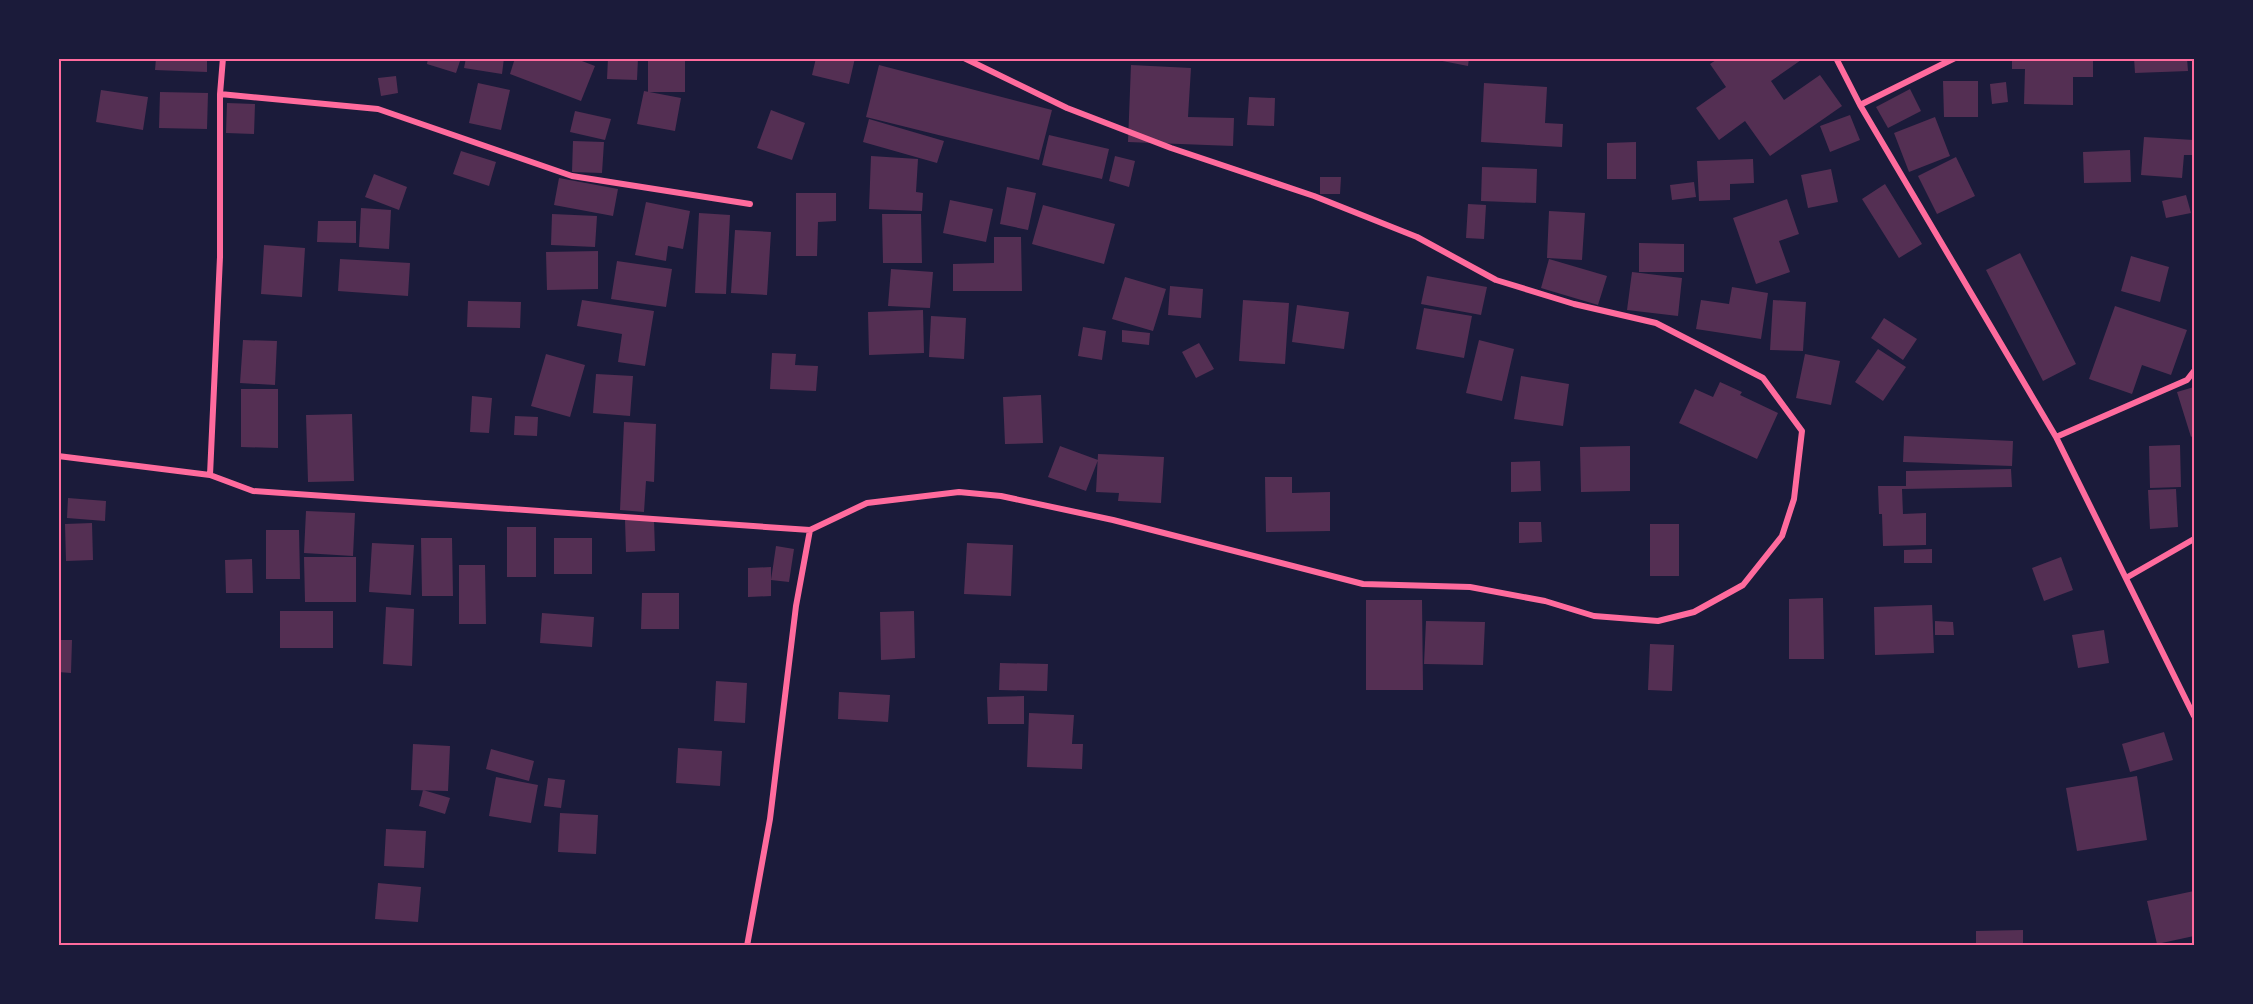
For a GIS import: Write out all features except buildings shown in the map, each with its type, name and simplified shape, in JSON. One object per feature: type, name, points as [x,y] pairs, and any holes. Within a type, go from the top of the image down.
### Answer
[{"type":"street","points":[[210,475],[220,257],[220,94],[224,58]]},
{"type":"street","points":[[58,456],[210,475],[253,491],[810,530],[867,503],[959,492],[980,494],[1113,520],[1363,584],[1470,587],[1545,601],[1594,616],[1658,621],[1694,612],[1743,585],[1782,536],[1794,499],[1802,431],[1763,378],[1656,323],[1574,304],[1496,280],[1417,237],[1314,196],[1171,148],[1067,108],[964,58]]},
{"type":"street","points":[[1836,58],[1860,105],[2056,437],[2194,716]]},
{"type":"street","points":[[1860,105],[1954,58]]},
{"type":"street","points":[[220,94],[378,109],[572,176],[750,204]]},
{"type":"street","points":[[2056,437],[2187,380],[2194,371]]},
{"type":"street","points":[[747,945],[770,819],[796,606],[810,530]]},
{"type":"street","points":[[2126,578],[2194,539]]}]
